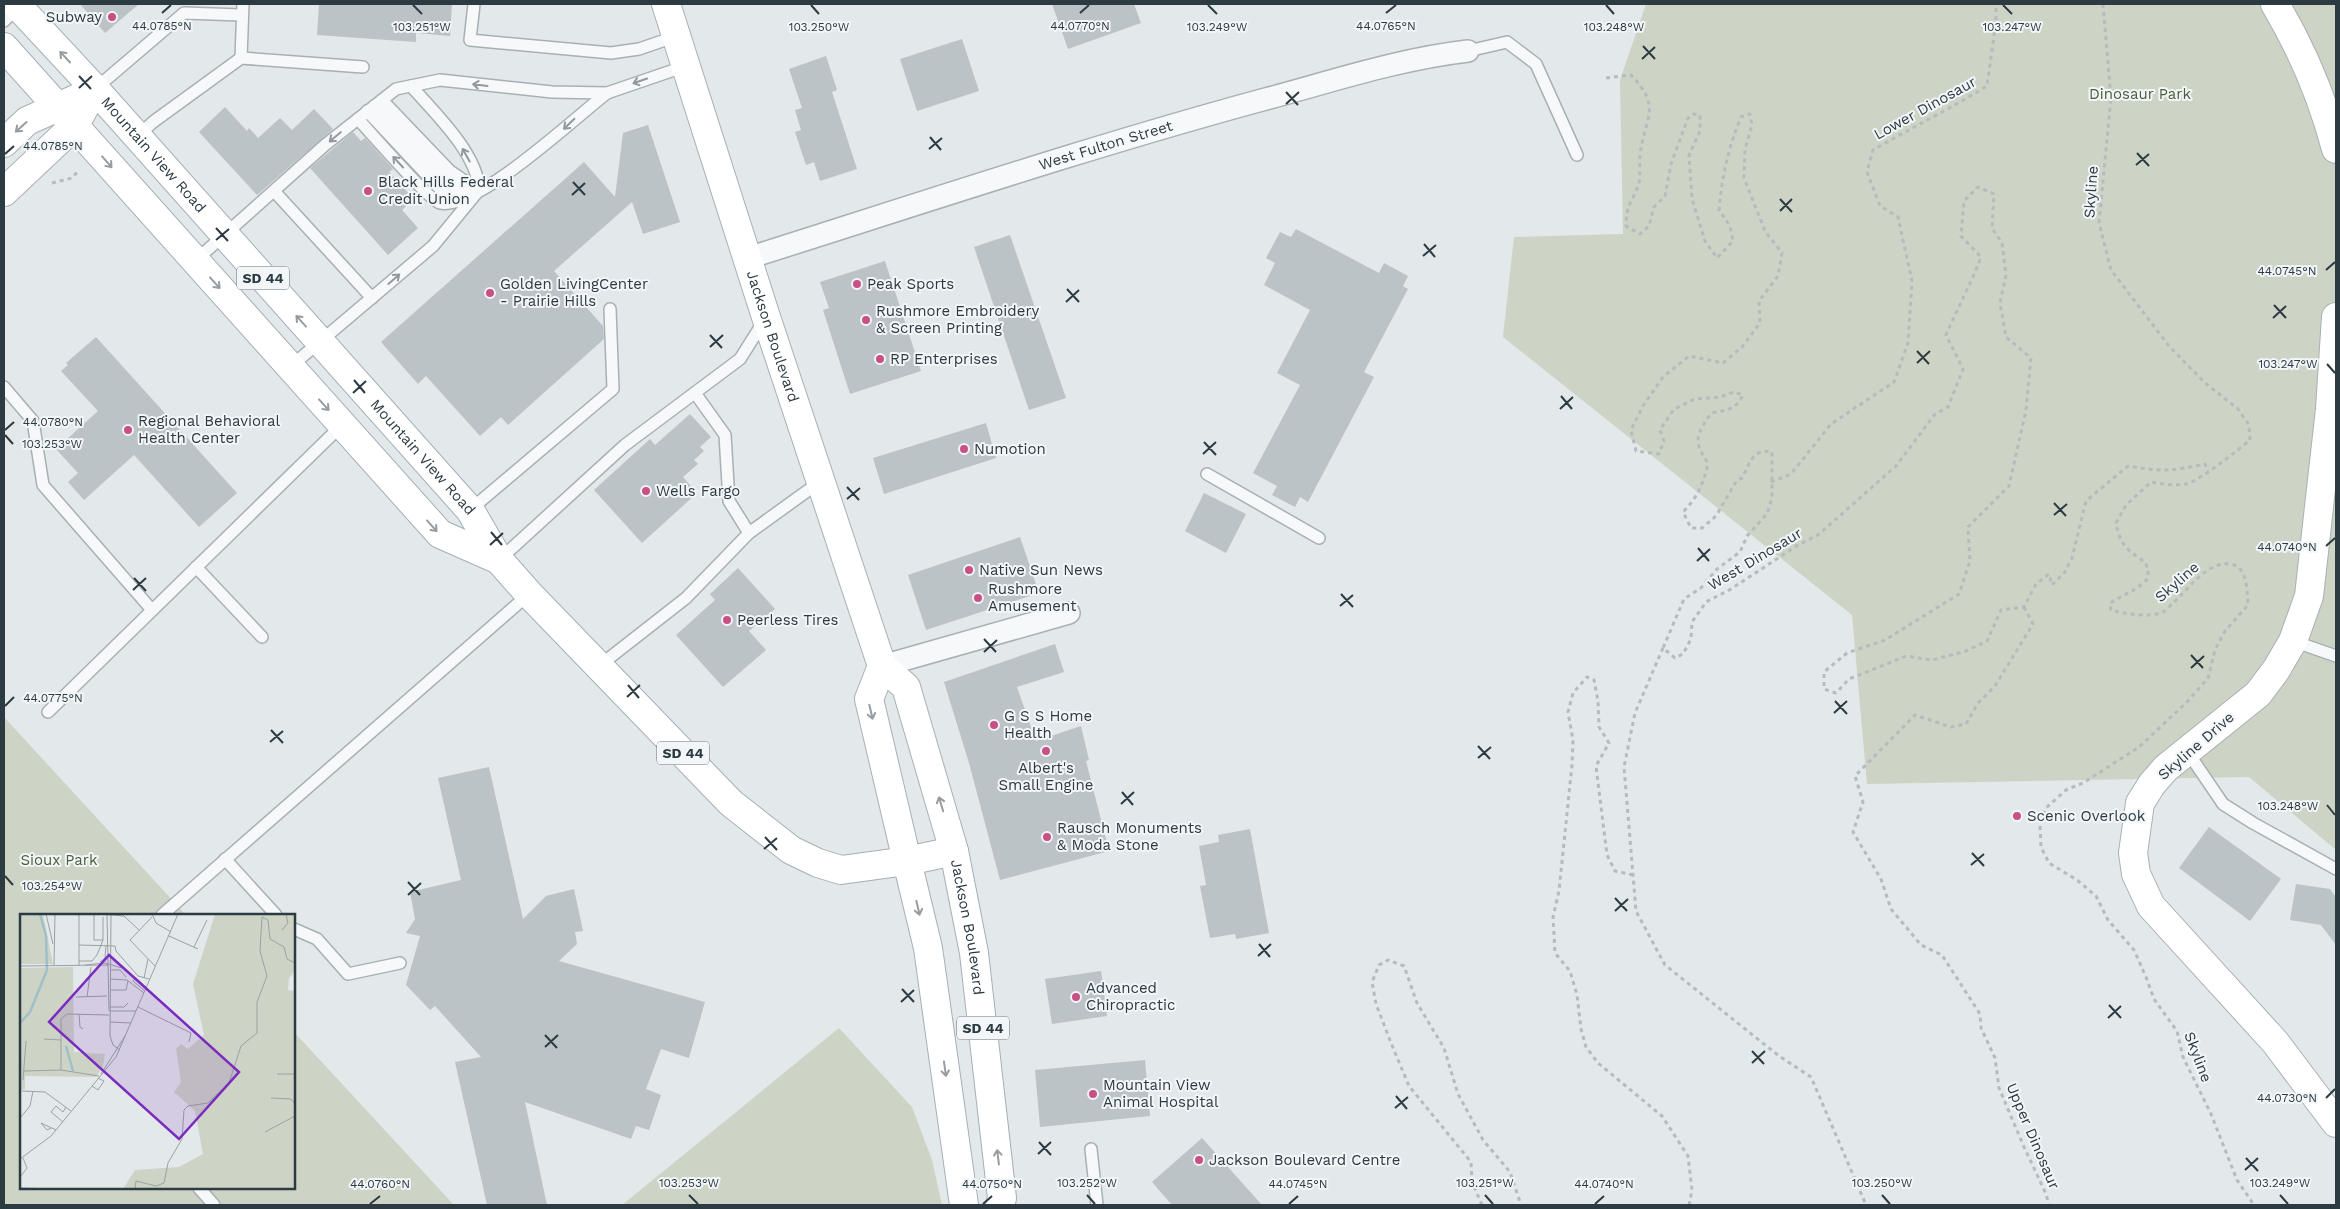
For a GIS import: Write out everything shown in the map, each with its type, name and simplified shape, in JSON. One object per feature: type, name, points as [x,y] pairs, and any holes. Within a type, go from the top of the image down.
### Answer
[{"type":"main road","name":"Jackson Boulevard","points":[[666,4],[766,317],[882,666],[906,687],[954,851],[974,953],[1002,1198],[1000,1205]]},
{"type":"main road","points":[[2275,4],[2295,37],[2324,103],[2336,149]]},
{"type":"main road","name":"Mountain View Road","points":[[15,9],[95,90],[470,510],[499,560],[529,594],[731,803],[791,850],[818,864],[841,870],[907,861],[954,851]]},
{"type":"main road","name":"Mountain View Road","points":[[4,47],[440,534],[499,560]]},
{"type":"main road","points":[[4,192],[66,117],[95,90]]},
{"type":"main road","points":[[4,143],[27,121],[66,117]]},
{"type":"main road","name":"Skyline Drive","points":[[2336,317],[2330,409],[2309,596],[2294,641],[2258,694],[2166,768],[2140,803],[2133,853],[2136,874],[2151,906],[2275,1042],[2336,1123]]},
{"type":"main road","points":[[882,666],[868,699],[907,861]]},
{"type":"main road","name":"SD 44","points":[[907,861],[928,948],[964,1205]]},
{"type":"street","name":"West Fulton Street","points":[[748,258],[1197,118],[1382,67],[1440,54],[1468,51]]},
{"type":"street","points":[[882,666],[1069,613]]},
{"type":"lane","points":[[474,4],[470,40],[611,53],[639,49],[676,36]]},
{"type":"lane","points":[[95,90],[184,13],[242,10],[241,58]]},
{"type":"lane","points":[[1468,51],[1507,42],[1536,64],[1577,155]]},
{"type":"lane","points":[[136,138],[153,122],[241,58],[363,67]]},
{"type":"lane","points":[[290,367],[434,246],[479,190],[549,143],[578,116],[607,93],[686,66]]},
{"type":"lane","points":[[195,261],[370,109],[396,90],[440,80],[552,92],[607,93]]},
{"type":"lane","points":[[411,86],[458,142],[479,178],[479,190]]},
{"type":"lane","points":[[370,109],[450,171],[479,190]]},
{"type":"lane","points":[[370,109],[441,190],[479,190]]},
{"type":"lane","points":[[274,191],[372,298]]},
{"type":"lane","points":[[470,510],[613,389],[610,309]]},
{"type":"lane","points":[[499,560],[625,445],[740,359],[766,317]]},
{"type":"lane","points":[[4,387],[33,421],[43,485],[152,610]]},
{"type":"lane","points":[[695,392],[725,436],[729,501],[749,534]]},
{"type":"lane","points":[[48,712],[342,425]]},
{"type":"lane","points":[[1207,474],[1319,538]]},
{"type":"lane","points":[[599,666],[686,598],[749,534],[821,481]]},
{"type":"lane","points":[[196,567],[262,637]]},
{"type":"lane","points":[[163,914],[529,594]]},
{"type":"lane","points":[[2294,641],[2336,656]]},
{"type":"lane","points":[[2187,751],[2223,804],[2253,823],[2336,869]]},
{"type":"lane","points":[[225,859],[275,914]]},
{"type":"lane","points":[[295,929],[316,939],[348,974],[400,963]]},
{"type":"lane","points":[[1091,1149],[1096,1205]]},
{"type":"lane","points":[[200,1189],[214,1205]]},
{"type":"path","name":"Lower Dinosaur","points":[[1771,482],[1791,474],[1831,424],[1894,382],[1908,343],[1912,281],[1898,217],[1880,206],[1866,172],[1873,150],[1919,122],[1944,113],[1987,86],[1996,21],[1996,4]]},
{"type":"path","name":"Skyline","points":[[2103,4],[2111,98],[2099,223],[2111,270],[2169,346],[2204,382],[2238,409],[2249,425],[2250,440],[2231,456],[2188,484],[2165,485],[2151,482],[2126,505],[2116,523],[2118,536],[2130,551],[2142,558],[2148,568],[2148,578],[2137,588],[2110,603],[2111,610],[2133,616],[2164,612],[2208,570],[2220,564],[2232,564],[2241,570],[2247,583],[2248,605],[2225,631],[2215,650],[2208,678],[2171,718],[2139,747],[2082,783],[2066,790],[2046,808],[2040,825],[2041,847],[2048,863],[2077,880],[2096,896],[2108,920],[2134,950],[2154,999],[2176,1031],[2183,1057],[2211,1114],[2237,1180],[2254,1205]]},
{"type":"path","name":"West Dinosaur","points":[[1606,78],[1631,75],[1646,90],[1650,112],[1640,155],[1639,182],[1626,209],[1626,226],[1640,234],[1649,226],[1654,207],[1664,196],[1671,164],[1688,118],[1693,114],[1700,114],[1700,131],[1689,155],[1692,199],[1706,240],[1717,258],[1732,241],[1730,226],[1719,210],[1722,178],[1731,141],[1741,117],[1750,114],[1752,125],[1745,149],[1744,178],[1765,231],[1782,253],[1778,276],[1759,301],[1760,322],[1742,347],[1723,362],[1689,356],[1663,377],[1643,406],[1631,430],[1636,451],[1659,454],[1664,441],[1660,430],[1674,409],[1695,399],[1734,392],[1743,394],[1739,404],[1734,409],[1711,414],[1698,434],[1700,451],[1708,463],[1705,479],[1693,502],[1683,512],[1691,528],[1702,528],[1716,516],[1737,480],[1742,478],[1753,455],[1763,450],[1772,452],[1772,498],[1767,514],[1747,536],[1740,552],[1717,569],[1701,588],[1684,599],[1663,648],[1675,658],[1684,654],[1691,639],[1692,622],[1706,602],[1731,589],[1818,535],[1896,466],[1935,414],[1948,407],[1963,368],[1946,335],[1972,282],[1981,257],[1961,236],[1964,201],[1978,187],[1994,194],[1992,228],[2002,243],[2006,275],[2000,303],[2006,337],[2031,358],[2026,410],[2009,486],[1968,527],[1970,561],[1960,594],[1885,640],[1847,653],[1824,672],[1824,689],[1836,693],[1849,679],[1906,656],[1932,660],[1966,651],[1988,641],[2001,610],[2024,607]]},
{"type":"path","points":[[2024,607],[2036,584],[2049,574],[2052,585],[2065,572],[2072,558],[2086,501],[2128,466],[2158,471],[2178,470],[2205,464],[2208,471]]},
{"type":"path","name":"Upper Dinosaur","points":[[2024,607],[2033,624],[1995,686],[1978,703],[1966,724],[1951,727],[1914,715],[1855,776],[1863,802],[1853,832],[1881,879],[1892,908],[1922,945],[1942,955],[1980,1014],[1981,1028],[1996,1058],[1999,1088],[2046,1194],[2049,1205]]},
{"type":"path","points":[[1663,648],[1635,713],[1624,767],[1636,910],[1665,965],[1779,1056],[1811,1077],[1866,1205]]},
{"type":"path","points":[[1633,875],[1616,871],[1607,855],[1596,766],[1609,743],[1599,727],[1598,701],[1594,680],[1587,677],[1574,693],[1568,712],[1573,740],[1572,765],[1559,891],[1553,917],[1555,953],[1570,971],[1577,995],[1581,1029],[1586,1047],[1598,1063],[1662,1116],[1688,1156],[1692,1190],[1689,1205]]},
{"type":"path","points":[[1482,1205],[1472,1182],[1471,1162],[1454,1144],[1409,1086],[1376,1004],[1372,982],[1379,965],[1388,960],[1404,966],[1417,1002],[1444,1048],[1458,1094],[1483,1140],[1510,1172],[1521,1205]]},
{"type":"green space","name":"Dinosaur Park","points":[[1646,4],[2336,4],[2336,850],[2249,777],[1867,784],[1852,615],[1503,337],[1514,237],[1623,234],[1620,80]]},
{"type":"green space","name":"Sioux Park","points":[[4,717],[185,914],[20,914],[20,1189],[295,1189],[295,1033],[454,1205],[4,1205]]},
{"type":"green space","points":[[839,1028],[912,1107],[932,1160],[942,1205],[622,1205]]},
{"type":"building","name":"Subway","points":[[80,4],[139,4],[105,33]]},
{"type":"building","points":[[319,4],[452,4],[450,36],[416,33],[416,42],[317,35]]},
{"type":"building","points":[[1052,4],[1134,4],[1141,23],[1068,49]]},
{"type":"building","points":[[962,39],[979,91],[917,111],[900,59]]},
{"type":"building","points":[[826,56],[837,90],[832,92],[857,169],[820,181],[814,162],[806,165],[795,132],[801,130],[795,110],[802,108],[789,69]]},
{"type":"building","points":[[225,107],[247,131],[249,128],[258,138],[280,118],[292,130],[314,109],[333,129],[257,195],[199,132]]},
{"type":"building","name":"Golden LivingCenter - Prairie Hills","points":[[648,125],[680,222],[643,234],[632,202],[554,271],[603,326],[604,339],[508,425],[501,417],[480,436],[426,376],[418,384],[381,342],[584,162],[615,197],[623,133]]},
{"type":"building","name":"Black Hills Federal Credit Union","points":[[353,132],[361,141],[365,138],[393,169],[389,172],[414,199],[402,210],[418,228],[388,255],[310,168]]},
{"type":"building","points":[[1296,229],[1379,273],[1384,263],[1408,276],[1403,286],[1408,289],[1364,372],[1374,377],[1308,502],[1300,497],[1295,507],[1272,495],[1277,486],[1253,473],[1300,385],[1277,373],[1310,310],[1264,285],[1275,263],[1266,258],[1280,232],[1291,237]]},
{"type":"building","points":[[1010,235],[1066,398],[1029,410],[974,247]]},
{"type":"building","points":[[885,261],[921,371],[850,394],[823,310],[829,308],[820,282]]},
{"type":"building","name":"Regional Behavioral Health Center","points":[[96,337],[237,493],[199,527],[134,455],[84,500],[68,482],[78,473],[56,449],[98,411],[61,371],[68,365],[66,363]]},
{"type":"building","name":"Wells Fargo","points":[[690,414],[711,437],[700,447],[704,451],[694,460],[698,464],[683,477],[697,493],[642,543],[594,490],[650,439],[655,445]]},
{"type":"building","points":[[986,423],[996,458],[884,494],[873,458]]},
{"type":"building","points":[[1204,493],[1246,514],[1226,553],[1185,531]]},
{"type":"building","points":[[1020,537],[1039,593],[926,630],[908,575]]},
{"type":"building","name":"Peerless Tires","points":[[738,568],[775,609],[749,631],[766,650],[723,687],[676,635],[715,600],[710,594]]},
{"type":"building","points":[[1055,644],[1064,672],[1017,687],[1036,741],[1081,726],[1089,760],[1086,761],[1109,851],[1000,880],[969,763],[944,682]]},
{"type":"building","points":[[489,767],[523,919],[546,896],[574,889],[583,931],[575,932],[577,944],[559,961],[705,1002],[689,1058],[661,1049],[646,1089],[661,1095],[649,1130],[636,1126],[631,1139],[525,1102],[547,1205],[487,1205],[455,1062],[481,1057],[435,1006],[430,1010],[406,985],[420,936],[406,933],[415,919],[410,892],[461,880],[438,778]]},
{"type":"building","points":[[2209,827],[2281,879],[2250,921],[2179,868]]},
{"type":"building","points":[[1250,829],[1269,933],[1236,939],[1235,934],[1210,938],[1200,886],[1206,885],[1199,846],[1219,842],[1218,835]]},
{"type":"building","points":[[2296,884],[2330,889],[2336,897],[2336,945],[2321,925],[2290,920]]},
{"type":"building","name":"Advanced Chiropractic","points":[[1101,971],[1107,1016],[1052,1024],[1045,979]]},
{"type":"building","name":"Mountain View Animal Hospital","points":[[1145,1060],[1150,1116],[1040,1127],[1035,1070]]},
{"type":"building","name":"Jackson Boulevard Centre","points":[[1202,1138],[1262,1205],[1172,1205],[1152,1182]]},
{"type":"place","name":"Subway","points":[[112,17]]},
{"type":"place","name":"Black Hills Federal Credit Union","points":[[368,191]]},
{"type":"place","name":"Peak Sports","points":[[857,284]]},
{"type":"place","name":"Golden LivingCenter - Prairie Hills","points":[[490,293]]},
{"type":"place","name":"Rushmore Embroidery & Screen Printing","points":[[866,320]]},
{"type":"place","name":"RP Enterprises","points":[[880,359]]},
{"type":"place","name":"Regional Behavioral Health Center","points":[[128,430]]},
{"type":"place","name":"Numotion","points":[[964,449]]},
{"type":"place","name":"Wells Fargo","points":[[646,491]]},
{"type":"place","name":"Native Sun News","points":[[969,570]]},
{"type":"place","name":"Rushmore Amusement","points":[[978,598]]},
{"type":"place","name":"Peerless Tires","points":[[727,620]]},
{"type":"place","name":"G S S Home Health","points":[[994,725]]},
{"type":"place","name":"Albert's Small Engine","points":[[1046,751]]},
{"type":"place","name":"Scenic Overlook","points":[[2017,816]]},
{"type":"place","name":"Rausch Monuments & Moda Stone","points":[[1047,837]]},
{"type":"place","name":"Advanced Chiropractic","points":[[1076,997]]},
{"type":"place","name":"Mountain View Animal Hospital","points":[[1093,1094]]},
{"type":"place","name":"Jackson Boulevard Centre","points":[[1199,1160]]}]
